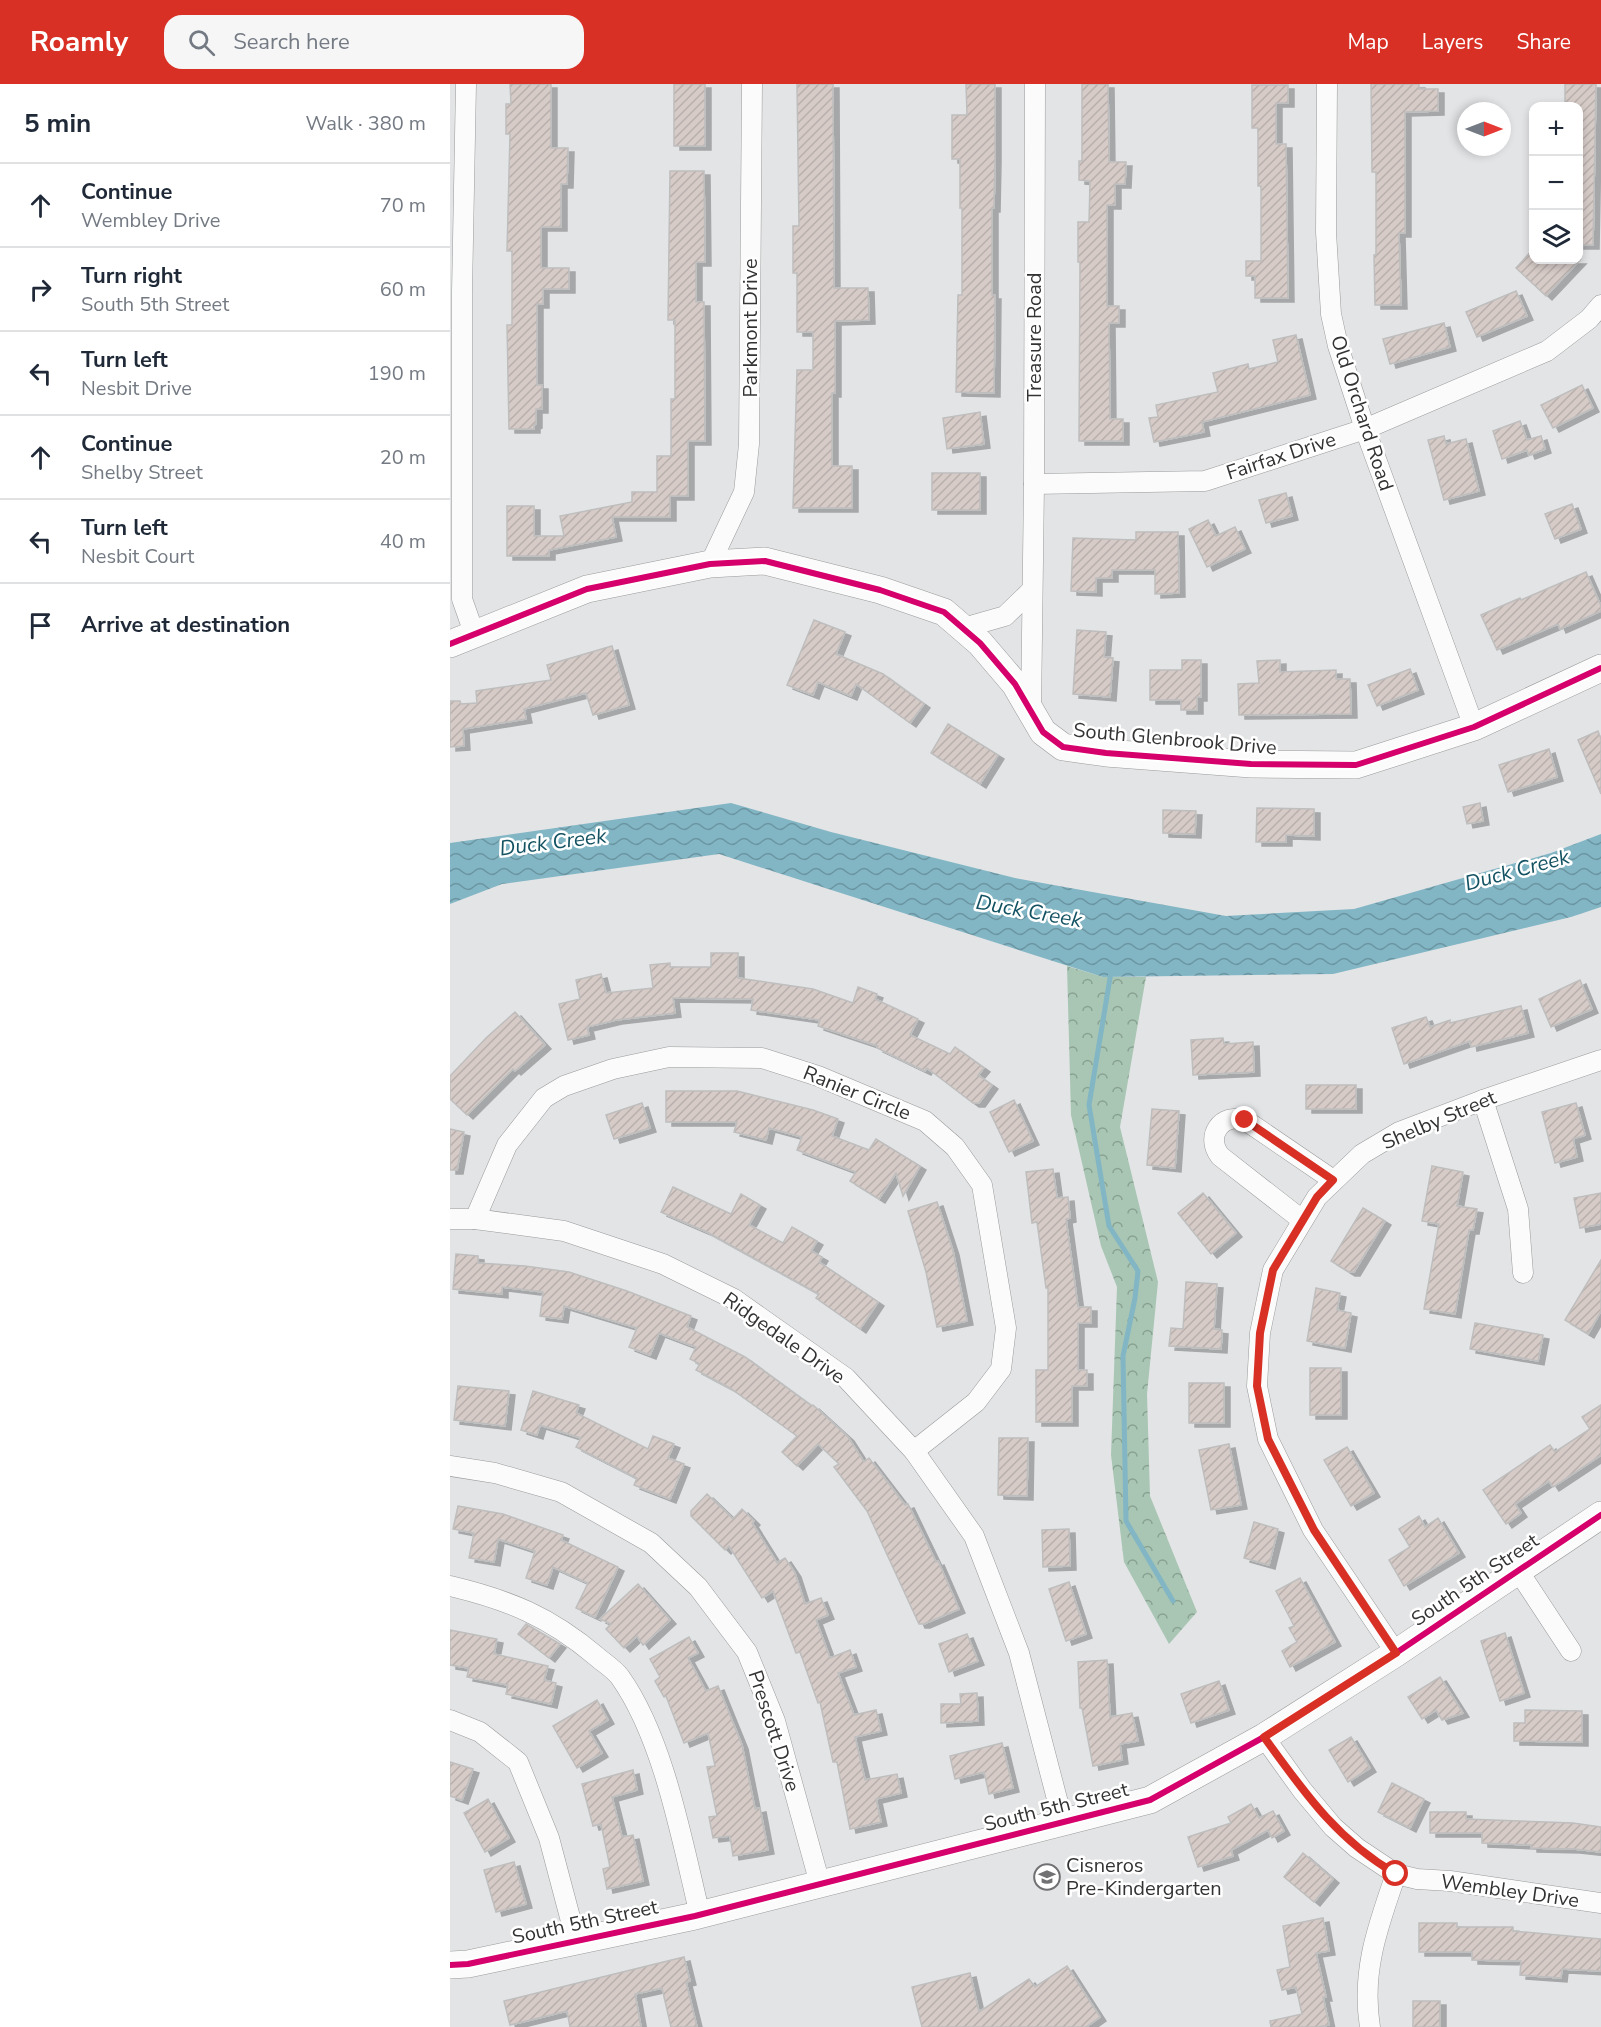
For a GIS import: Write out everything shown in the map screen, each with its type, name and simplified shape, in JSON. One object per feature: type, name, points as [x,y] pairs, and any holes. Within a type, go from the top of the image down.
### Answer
[{"type":"street","points":[[462,639],[462,292],[466,84]]},
{"type":"street","name":"Parkmont Drive","points":[[710,564],[744,492],[749,444],[752,84]]},
{"type":"street","name":"Treasure Road","points":[[1030,711],[1034,484],[1035,84]]},
{"type":"street","name":"Old Orchard Road","points":[[1327,84],[1326,232],[1331,315],[1338,346],[1365,429],[1474,727]]},
{"type":"street","name":"Fairfax Drive","points":[[1034,484],[1205,481],[1365,429],[1547,351],[1589,319],[1601,305]]},
{"type":"street","name":"South Glenbrook Drive","points":[[462,639],[587,589],[710,564],[765,561],[868,587],[944,612],[980,643],[1016,684],[1043,732],[1063,747],[1106,753],[1251,764],[1356,765],[1474,727],[1601,668]]},
{"type":"street","points":[[963,628],[1005,616],[1032,590]]},
{"type":"street","name":"Ranier Circle","points":[[475,1219],[507,1146],[544,1098],[564,1086],[613,1069],[669,1057],[762,1058],[819,1076],[925,1120],[955,1147],[982,1185],[1006,1328],[1001,1369],[976,1402],[914,1452]]},
{"type":"street","name":"Shelby Street","points":[[1396,1653],[1314,1530],[1268,1439],[1257,1386],[1260,1333],[1273,1270],[1317,1197],[1362,1154],[1399,1132],[1483,1100],[1601,1060]]},
{"type":"street","points":[[1483,1100],[1518,1209],[1523,1273]]},
{"type":"street","points":[[1302,1220],[1220,1156],[1213,1144],[1215,1130],[1219,1124],[1231,1118],[1245,1120],[1333,1180]]},
{"type":"street","name":"Ridgedale Drive","points":[[450,1219],[475,1219],[564,1231],[663,1264],[734,1299],[846,1378],[914,1452],[974,1536],[1019,1653],[1063,1822]]},
{"type":"street","name":"Prescott Drive","points":[[450,1466],[495,1473],[561,1492],[651,1543],[698,1587],[747,1652],[775,1721],[820,1884]]},
{"type":"street","name":"South 5th Street","points":[[450,1965],[468,1964],[700,1915],[1150,1800],[1264,1737],[1519,1572],[1601,1515]]},
{"type":"street","points":[[1519,1572],[1571,1651]]},
{"type":"street","points":[[450,1586],[493,1596],[536,1614],[577,1639],[619,1675],[643,1715],[665,1779],[700,1915]]},
{"type":"street","points":[[450,1720],[480,1731],[518,1762],[549,1838],[576,1940]]},
{"type":"street","name":"Wembley Drive","points":[[1264,1737],[1302,1790],[1333,1827],[1357,1848],[1396,1874],[1417,1880],[1450,1881],[1601,1903]]},
{"type":"street","points":[[1370,2027],[1367,1982],[1373,1942],[1396,1874]]},
{"type":"green space","points":[[1067,966],[1103,977],[1146,977],[1120,1127],[1158,1282],[1147,1394],[1150,1496],[1197,1612],[1169,1644],[1124,1562],[1111,1455],[1117,1287],[1101,1246],[1071,1115]]},
{"type":"water","name":"Duck Creek","points":[[731,803],[831,832],[1015,878],[1226,916],[1354,909],[1551,853],[1601,834],[1601,907],[1571,917],[1333,974],[1103,977],[719,854],[502,884],[450,904],[450,843]]},
{"type":"building","points":[[510,84],[551,84],[551,148],[568,148],[567,184],[561,184],[561,227],[541,227],[541,268],[569,268],[569,289],[543,289],[543,304],[537,304],[537,385],[542,385],[542,409],[536,409],[534,429],[509,429],[507,325],[512,325],[512,251],[507,251],[510,134],[506,134],[506,104],[511,104]]},
{"type":"building","points":[[674,84],[705,84],[705,146],[674,146]]},
{"type":"building","points":[[797,84],[833,84],[834,288],[868,288],[869,320],[835,321],[832,466],[852,466],[852,508],[793,508],[797,370],[813,370],[813,332],[797,332],[797,273],[793,273],[793,226],[799,226]]},
{"type":"building","points":[[966,84],[995,84],[994,208],[992,208],[992,295],[995,295],[994,393],[956,392],[958,295],[962,295],[962,208],[960,208],[960,159],[952,159],[952,115],[967,115]]},
{"type":"building","points":[[1082,84],[1108,84],[1109,162],[1126,162],[1125,184],[1115,184],[1115,205],[1107,205],[1107,306],[1119,306],[1119,323],[1109,323],[1110,419],[1123,419],[1123,441],[1079,441],[1080,262],[1078,262],[1078,222],[1089,222],[1090,181],[1079,180],[1079,161],[1082,161]]},
{"type":"building","points":[[1371,84],[1419,84],[1419,89],[1438,89],[1438,111],[1405,112],[1405,233],[1399,233],[1401,305],[1375,305],[1376,172],[1372,172]]},
{"type":"building","points":[[1565,84],[1596,84],[1593,245],[1583,245],[1583,102],[1565,102]]},
{"type":"building","points":[[1252,85],[1288,85],[1288,103],[1276,103],[1276,144],[1286,144],[1288,298],[1255,298],[1255,276],[1246,276],[1246,261],[1261,261],[1261,186],[1258,186],[1258,128],[1252,128]]},
{"type":"building","points":[[670,171],[704,171],[705,262],[696,262],[696,302],[704,302],[705,441],[688,441],[688,496],[670,496],[670,517],[612,517],[616,537],[549,550],[549,556],[507,556],[507,506],[534,506],[534,536],[564,536],[560,516],[632,502],[632,492],[657,492],[657,456],[671,456],[671,399],[675,399],[675,320],[668,320]]},
{"type":"building","points":[[1529,253],[1529,264],[1576,264],[1546,296],[1516,268]]},
{"type":"building","points":[[1516,291],[1527,316],[1477,337],[1466,312]]},
{"type":"building","points":[[1444,323],[1450,347],[1390,364],[1383,339]]},
{"type":"building","points":[[1296,335],[1310,395],[1202,422],[1204,432],[1154,442],[1149,418],[1158,417],[1156,405],[1218,392],[1213,373],[1248,364],[1249,369],[1278,362],[1273,340]]},
{"type":"building","points":[[1582,385],[1593,408],[1553,428],[1541,405]]},
{"type":"building","points":[[980,412],[984,444],[947,449],[943,418]]},
{"type":"building","points":[[1520,421],[1527,440],[1541,436],[1545,449],[1529,455],[1527,450],[1502,459],[1493,431]]},
{"type":"building","points":[[1444,436],[1446,444],[1466,439],[1479,491],[1444,500],[1428,440]]},
{"type":"building","points":[[932,473],[980,473],[980,510],[932,510]]},
{"type":"building","points":[[1286,493],[1292,516],[1266,523],[1259,500]]},
{"type":"building","points":[[1572,504],[1581,529],[1555,539],[1545,514]]},
{"type":"building","points":[[1208,520],[1216,536],[1235,527],[1245,549],[1207,567],[1189,529]]},
{"type":"building","points":[[1136,532],[1178,532],[1179,593],[1155,594],[1155,570],[1112,570],[1112,578],[1096,578],[1096,592],[1071,591],[1073,538],[1136,540]]},
{"type":"building","points":[[1586,572],[1601,611],[1560,629],[1558,624],[1497,650],[1481,615]]},
{"type":"building","points":[[814,620],[845,632],[836,654],[883,674],[924,704],[910,723],[856,684],[851,696],[818,682],[813,695],[787,685]]},
{"type":"building","points":[[1077,630],[1106,632],[1104,657],[1113,658],[1110,697],[1073,694]]},
{"type":"building","points":[[612,646],[629,705],[593,715],[586,693],[524,709],[526,719],[463,729],[464,746],[450,747],[450,701],[460,701],[461,704],[477,703],[476,691],[551,680],[547,665]]},
{"type":"building","points":[[1182,660],[1201,660],[1201,697],[1197,697],[1197,710],[1181,710],[1181,700],[1150,700],[1150,670],[1182,670]]},
{"type":"building","points":[[1280,660],[1280,672],[1336,670],[1336,679],[1350,679],[1351,714],[1239,715],[1238,684],[1259,683],[1257,661]]},
{"type":"building","points":[[1410,669],[1418,690],[1377,706],[1368,685]]},
{"type":"building","points":[[948,724],[998,755],[980,784],[931,753]]},
{"type":"building","points":[[1598,731],[1601,739],[1601,794],[1578,740]]},
{"type":"building","points":[[1549,749],[1557,777],[1508,792],[1499,765]]},
{"type":"building","points":[[1480,803],[1483,821],[1467,824],[1463,807]]},
{"type":"building","points":[[1257,808],[1314,809],[1314,836],[1286,835],[1286,842],[1256,842]]},
{"type":"building","points":[[1163,810],[1196,811],[1195,834],[1163,833]]},
{"type":"building","points":[[711,953],[738,953],[738,978],[813,989],[853,1003],[858,987],[877,994],[875,999],[918,1019],[910,1035],[950,1054],[955,1047],[984,1068],[978,1075],[992,1085],[979,1103],[973,1103],[927,1068],[925,1071],[877,1048],[878,1046],[818,1026],[820,1020],[751,1010],[753,999],[673,998],[675,1013],[616,1020],[587,1027],[589,1035],[568,1040],[559,1004],[580,999],[576,980],[601,974],[606,993],[653,988],[650,965],[670,963],[670,967],[711,967]]},
{"type":"building","points":[[1580,980],[1592,1009],[1551,1027],[1539,999]]},
{"type":"building","points":[[1521,1006],[1528,1033],[1471,1047],[1470,1041],[1404,1064],[1392,1028],[1426,1017],[1430,1027],[1450,1020],[1450,1023]]},
{"type":"building","points":[[515,1012],[545,1045],[515,1071],[513,1069],[467,1115],[450,1099],[450,1076],[486,1038]]},
{"type":"building","points":[[1223,1038],[1224,1044],[1253,1042],[1254,1072],[1193,1075],[1191,1040]]},
{"type":"building","points":[[1306,1085],[1356,1085],[1356,1109],[1306,1109]]},
{"type":"building","points":[[666,1091],[737,1091],[813,1110],[838,1119],[832,1136],[869,1150],[876,1139],[920,1166],[903,1196],[896,1173],[879,1199],[850,1181],[856,1172],[797,1150],[802,1137],[769,1128],[766,1140],[734,1132],[737,1122],[666,1122]]},
{"type":"building","points":[[1014,1100],[1033,1141],[1009,1152],[990,1112]]},
{"type":"building","points":[[642,1103],[650,1128],[614,1139],[606,1115]]},
{"type":"building","points":[[1576,1103],[1585,1135],[1573,1139],[1577,1157],[1555,1163],[1542,1112]]},
{"type":"building","points":[[1152,1109],[1179,1111],[1175,1168],[1147,1165]]},
{"type":"building","points":[[450,1129],[464,1132],[457,1170],[450,1170]]},
{"type":"building","points":[[1432,1166],[1463,1172],[1457,1206],[1477,1209],[1473,1230],[1469,1230],[1455,1314],[1424,1309],[1439,1224],[1422,1221]]},
{"type":"building","points":[[1053,1169],[1057,1198],[1068,1197],[1070,1218],[1066,1219],[1078,1307],[1091,1307],[1091,1323],[1078,1323],[1078,1370],[1087,1370],[1087,1386],[1072,1386],[1072,1422],[1036,1422],[1036,1370],[1048,1370],[1048,1288],[1046,1288],[1037,1222],[1032,1223],[1026,1172]]},
{"type":"building","points":[[673,1187],[731,1214],[741,1194],[760,1205],[749,1225],[783,1243],[792,1227],[817,1241],[811,1251],[822,1257],[819,1262],[878,1302],[860,1329],[816,1298],[819,1294],[707,1232],[661,1212]]},
{"type":"building","points":[[1203,1193],[1236,1233],[1211,1254],[1178,1213]]},
{"type":"building","points":[[1601,1193],[1601,1224],[1580,1228],[1574,1198]]},
{"type":"building","points":[[937,1202],[953,1251],[967,1321],[937,1327],[926,1272],[908,1211]]},
{"type":"building","points":[[1363,1208],[1385,1221],[1354,1272],[1349,1272],[1331,1261]]},
{"type":"building","points":[[456,1254],[478,1256],[478,1263],[569,1272],[627,1291],[691,1316],[687,1327],[745,1357],[813,1405],[848,1437],[864,1462],[869,1458],[905,1505],[908,1504],[936,1562],[938,1561],[959,1609],[919,1624],[867,1511],[834,1467],[839,1464],[818,1444],[797,1466],[782,1452],[797,1436],[730,1388],[696,1370],[700,1364],[690,1359],[696,1347],[659,1333],[650,1355],[629,1347],[637,1328],[564,1306],[562,1319],[540,1316],[543,1292],[502,1287],[502,1294],[453,1289]]},
{"type":"building","points":[[1601,1260],[1601,1311],[1588,1334],[1565,1320]]},
{"type":"building","points":[[1186,1282],[1217,1284],[1214,1329],[1222,1330],[1221,1349],[1169,1346],[1171,1328],[1183,1329]]},
{"type":"building","points":[[1316,1288],[1340,1293],[1337,1310],[1351,1313],[1345,1348],[1307,1341]]},
{"type":"building","points":[[1475,1323],[1543,1335],[1538,1361],[1470,1349]]},
{"type":"building","points":[[1310,1368],[1341,1368],[1341,1415],[1310,1415]]},
{"type":"building","points":[[1189,1383],[1224,1383],[1224,1423],[1189,1423]]},
{"type":"building","points":[[458,1386],[509,1391],[505,1426],[454,1420]]},
{"type":"building","points":[[533,1391],[579,1405],[576,1413],[648,1449],[653,1436],[674,1444],[668,1458],[684,1464],[670,1499],[634,1485],[637,1478],[576,1447],[581,1438],[540,1425],[537,1435],[521,1430]]},
{"type":"building","points":[[1601,1405],[1601,1455],[1553,1487],[1549,1481],[1515,1504],[1521,1513],[1506,1524],[1483,1490],[1550,1445],[1555,1452],[1590,1429],[1582,1417]]},
{"type":"building","points":[[999,1438],[1028,1438],[1027,1496],[998,1495]]},
{"type":"building","points":[[1229,1444],[1241,1505],[1211,1510],[1199,1450]]},
{"type":"building","points":[[1347,1447],[1374,1493],[1351,1506],[1324,1460]]},
{"type":"building","points":[[707,1494],[733,1519],[742,1509],[754,1521],[752,1523],[777,1563],[785,1558],[795,1573],[805,1604],[821,1598],[828,1615],[816,1620],[830,1658],[850,1650],[856,1667],[838,1673],[854,1715],[876,1710],[881,1731],[855,1737],[865,1780],[897,1774],[901,1793],[876,1799],[881,1822],[850,1829],[837,1762],[833,1762],[820,1702],[818,1703],[800,1652],[796,1653],[773,1591],[762,1598],[729,1546],[725,1550],[691,1516],[691,1511]]},
{"type":"building","points":[[458,1506],[503,1514],[563,1535],[561,1540],[618,1567],[595,1617],[576,1608],[588,1583],[553,1567],[547,1585],[526,1578],[535,1551],[498,1539],[494,1562],[469,1558],[474,1533],[453,1529]]},
{"type":"building","points":[[1419,1516],[1425,1527],[1438,1518],[1459,1553],[1404,1586],[1389,1560],[1410,1547],[1399,1529]]},
{"type":"building","points":[[1254,1522],[1278,1529],[1269,1565],[1244,1558]]},
{"type":"building","points":[[1069,1529],[1070,1566],[1043,1567],[1042,1530]]},
{"type":"building","points":[[1300,1578],[1335,1642],[1290,1667],[1282,1651],[1297,1642],[1289,1628],[1294,1626],[1276,1591]]},
{"type":"building","points":[[1069,1582],[1086,1634],[1066,1641],[1049,1589]]},
{"type":"building","points":[[638,1584],[670,1620],[643,1645],[637,1636],[624,1648],[606,1629],[611,1624],[600,1619]]},
{"type":"building","points":[[526,1624],[560,1644],[549,1658],[518,1634]]},
{"type":"building","points":[[450,1630],[497,1639],[494,1654],[548,1666],[544,1680],[556,1683],[551,1704],[506,1694],[508,1685],[467,1677],[469,1668],[450,1665]]},
{"type":"building","points":[[1505,1633],[1524,1693],[1500,1701],[1481,1641]]},
{"type":"building","points":[[967,1634],[978,1661],[949,1672],[939,1644]]},
{"type":"building","points":[[689,1637],[698,1653],[688,1658],[706,1691],[718,1686],[742,1745],[755,1809],[760,1808],[768,1850],[733,1856],[730,1836],[713,1838],[709,1817],[717,1816],[707,1767],[715,1766],[708,1733],[684,1743],[666,1696],[664,1697],[655,1681],[660,1677],[650,1659]]},
{"type":"building","points":[[1107,1660],[1110,1717],[1132,1713],[1138,1741],[1120,1744],[1122,1760],[1093,1766],[1082,1708],[1080,1708],[1078,1662]]},
{"type":"building","points":[[1440,1677],[1463,1713],[1442,1720],[1436,1710],[1422,1719],[1408,1697]]},
{"type":"building","points":[[1219,1681],[1229,1710],[1191,1723],[1181,1694]]},
{"type":"building","points":[[977,1693],[978,1721],[941,1723],[941,1704],[961,1704],[960,1694]]},
{"type":"building","points":[[597,1700],[608,1720],[589,1731],[602,1753],[577,1768],[553,1726]]},
{"type":"building","points":[[1525,1710],[1582,1711],[1582,1742],[1514,1741],[1514,1723],[1525,1723]]},
{"type":"building","points":[[1351,1737],[1370,1768],[1348,1782],[1329,1750]]},
{"type":"building","points":[[1002,1743],[1013,1788],[989,1794],[984,1772],[955,1779],[950,1756]]},
{"type":"building","points":[[450,1762],[473,1769],[462,1800],[450,1796]]},
{"type":"building","points":[[633,1770],[637,1790],[612,1797],[622,1837],[633,1835],[643,1881],[607,1889],[603,1869],[610,1867],[601,1824],[593,1826],[582,1784]]},
{"type":"building","points":[[1392,1783],[1424,1799],[1410,1828],[1378,1812]]},
{"type":"building","points":[[488,1799],[509,1838],[485,1852],[464,1813]]},
{"type":"building","points":[[1251,1804],[1259,1818],[1273,1811],[1284,1831],[1272,1838],[1268,1830],[1231,1850],[1233,1856],[1198,1867],[1188,1837],[1231,1823],[1228,1817]]},
{"type":"building","points":[[1430,1812],[1466,1812],[1466,1819],[1573,1823],[1601,1827],[1601,1852],[1482,1843],[1482,1833],[1430,1833]]},
{"type":"building","points":[[1303,1853],[1333,1879],[1314,1902],[1284,1877]]},
{"type":"building","points":[[514,1862],[526,1904],[496,1912],[484,1870]]},
{"type":"building","points":[[1323,1918],[1329,1951],[1316,1953],[1326,1997],[1323,1997],[1329,2025],[1271,2027],[1270,2021],[1302,2014],[1296,1987],[1282,1990],[1277,1970],[1290,1967],[1283,1926]]},
{"type":"building","points":[[1419,1923],[1457,1923],[1457,1927],[1513,1927],[1513,1931],[1601,1939],[1601,1971],[1562,1969],[1561,1978],[1520,1975],[1521,1961],[1472,1960],[1472,1952],[1419,1952]]},
{"type":"building","points":[[684,1957],[690,1981],[686,1982],[697,2027],[671,2027],[662,1988],[635,1994],[641,2027],[570,2027],[567,2011],[510,2025],[504,2001]]},
{"type":"building","points":[[1067,1966],[1100,2017],[1086,2027],[922,2027],[912,1987],[970,1973],[979,2012],[1029,1979],[1035,1987]]},
{"type":"building","points":[[1413,2001],[1440,2001],[1440,2027],[1413,2027]]},
{"type":"waterway","points":[[1111,972],[1089,1105],[1109,1226],[1138,1271],[1123,1356],[1126,1521],[1173,1601]]},
{"type":"cycle path","points":[[450,644],[587,589],[710,564],[765,561],[880,590],[944,612],[980,643],[1015,684],[1043,732],[1063,747],[1106,753],[1251,764],[1356,765],[1474,727],[1601,668]]},
{"type":"cycle path","points":[[450,1965],[468,1964],[695,1916],[1150,1800],[1264,1737],[1396,1653],[1601,1515]]},
{"type":"place","name":"Cisneros Pre-Kindergarten","points":[[1047,1877]]},
{"type":"route","points":[[1245,1120],[1333,1180],[1317,1197],[1273,1270],[1260,1333],[1257,1386],[1268,1439],[1314,1530],[1396,1653],[1264,1737],[1302,1790],[1333,1827],[1357,1848],[1396,1874]]}]
